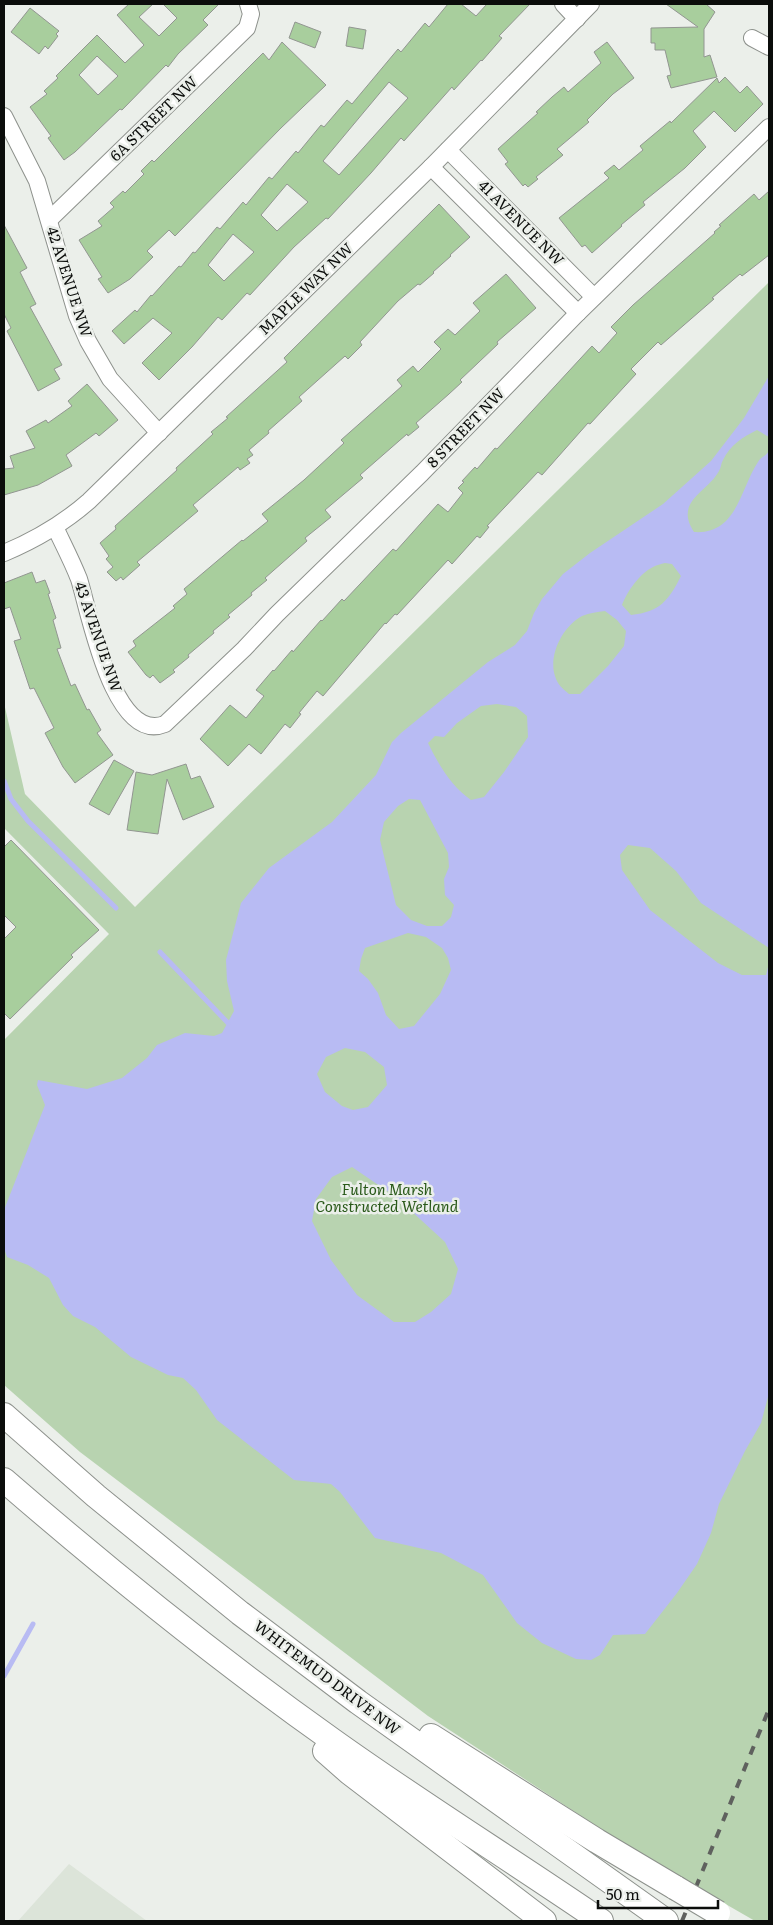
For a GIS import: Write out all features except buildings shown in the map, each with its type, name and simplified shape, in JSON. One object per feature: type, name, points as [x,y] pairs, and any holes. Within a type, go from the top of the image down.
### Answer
[{"type":"highway","name":"WHITEMUD DRIVE NW","points":[[4,1415],[96,1496],[240,1613],[358,1702],[664,1920]]},
{"type":"highway","points":[[4,1480],[64,1532],[205,1646],[350,1773],[544,1921]]},
{"type":"highway","points":[[240,1613],[597,1841],[725,1917]]},
{"type":"highway","points":[[205,1646],[332,1740],[601,1921]]},
{"type":"street","points":[[563,4],[577,19]]},
{"type":"street","name":"MAPLE WAY NW","points":[[4,553],[55,527],[89,501],[431,167],[591,4]]},
{"type":"street","name":"6A STREET NW","points":[[49,220],[247,28],[250,9]]},
{"type":"street","points":[[752,38],[769,47]]},
{"type":"street","name":"42 AVENUE NW","points":[[4,116],[32,169],[77,316],[95,354],[110,379],[160,433]]},
{"type":"street","name":"8 STREET NW","points":[[160,726],[178,714],[422,474],[594,297],[769,127]]},
{"type":"street","name":"41 AVENUE NW","points":[[448,150],[594,297]]},
{"type":"street","name":"41 AVENUE NW","points":[[431,167],[578,313]]},
{"type":"street","name":"43 AVENUE NW","points":[[55,527],[79,580],[105,666],[118,697],[130,713],[140,722],[152,727],[160,726]]},
{"type":"shaded area","points":[[69,1864],[147,1921],[18,1921]]},
{"type":"green space","name":"Fulton Marsh Constructed Wetland","points":[[769,282],[769,1921],[755,1921],[644,1857],[428,1716],[80,1452],[4,1385],[4,1040],[109,934],[4,828],[4,703],[25,794],[135,907]]},
{"type":"water","name":"Fulton Marsh Constructed Wetland","points":[[769,376],[769,437],[757,430],[733,446],[722,461],[720,470],[714,479],[694,498],[688,512],[689,521],[694,532],[708,531],[720,526],[735,508],[758,462],[769,451],[769,948],[701,903],[676,871],[650,848],[628,845],[620,855],[622,870],[650,910],[718,963],[742,975],[766,975],[769,963],[769,1393],[761,1423],[719,1504],[711,1533],[697,1564],[677,1593],[645,1634],[613,1635],[600,1655],[591,1660],[576,1659],[542,1643],[517,1623],[483,1575],[441,1553],[375,1538],[340,1492],[331,1484],[294,1480],[217,1420],[196,1390],[183,1378],[168,1375],[131,1357],[95,1327],[73,1316],[63,1305],[49,1278],[28,1265],[7,1257],[4,1248],[4,1210],[45,1105],[37,1085],[38,1080],[87,1089],[122,1078],[147,1058],[157,1045],[185,1033],[214,1036],[222,1033],[234,1011],[227,981],[226,960],[241,903],[269,868],[332,822],[376,775],[392,742],[401,733],[488,662],[515,645],[527,631],[542,599],[563,574],[590,553],[663,504],[711,461],[744,418]],"holes":[[[665,563],[672,564],[681,576],[668,598],[656,608],[631,615],[622,605],[630,589],[648,570]],[[605,611],[617,620],[626,631],[624,646],[608,666],[580,694],[569,694],[562,688],[555,676],[553,668],[555,650],[569,627],[582,616]],[[497,704],[516,707],[527,716],[528,737],[484,797],[471,800],[464,795],[441,767],[428,743],[435,736],[444,737],[457,723],[481,706]],[[409,799],[420,800],[448,853],[449,867],[444,879],[445,895],[454,905],[451,917],[442,926],[427,926],[411,920],[396,905],[380,840],[384,822],[398,806]],[[408,933],[426,937],[442,948],[448,958],[451,970],[440,994],[414,1026],[399,1029],[386,1015],[378,993],[368,979],[359,971],[365,948]],[[345,1048],[365,1052],[384,1067],[387,1085],[368,1107],[353,1110],[342,1106],[325,1092],[317,1074],[326,1057]],[[352,1167],[396,1197],[445,1242],[458,1269],[451,1294],[431,1312],[415,1322],[394,1322],[357,1295],[331,1260],[312,1221],[316,1199],[332,1177]]]},
{"type":"waterway","points":[[4,781],[11,799],[28,821],[116,908]]},
{"type":"waterway","points":[[160,952],[228,1023]]},
{"type":"waterway","points":[[4,1676],[33,1624]]},
{"type":"railway","points":[[682,1921],[769,1709]]}]
